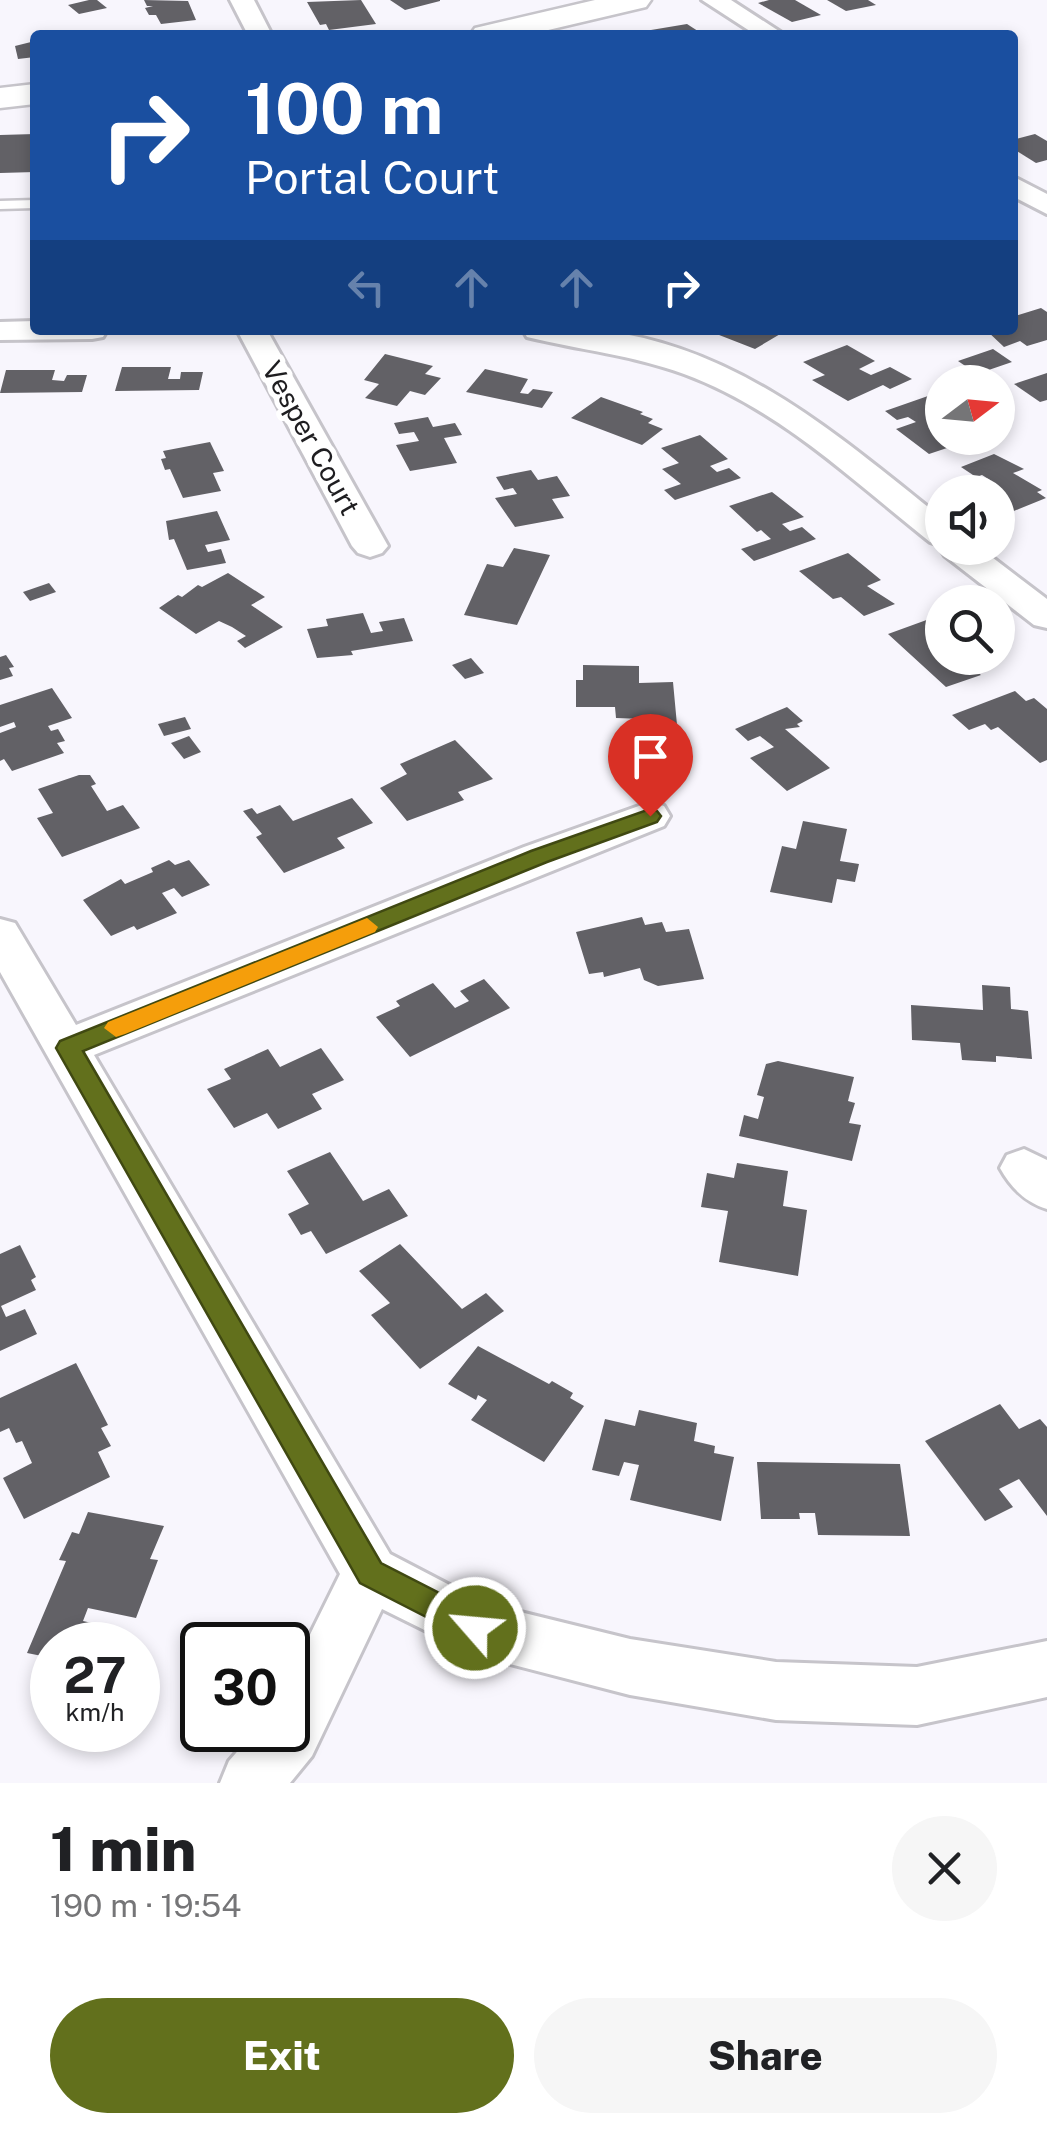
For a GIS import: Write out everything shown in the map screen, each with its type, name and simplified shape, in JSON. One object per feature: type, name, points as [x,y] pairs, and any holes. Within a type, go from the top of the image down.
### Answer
[{"type":"main road","points":[[507,30],[635,0]]},
{"type":"main road","points":[[0,98],[30,95]]},
{"type":"street","points":[[242,0],[257,30]]},
{"type":"street","points":[[714,0],[765,30]]},
{"type":"street","points":[[1018,188],[1047,206]]},
{"type":"street","points":[[0,332],[30,331]]},
{"type":"street","name":"Vesper Court","points":[[255,335],[370,546]]},
{"type":"street","points":[[567,335],[619,344],[712,375],[776,405],[925,522]]},
{"type":"street","points":[[980,565],[1047,617]]},
{"type":"street","points":[[68,1048],[539,857],[650,816]]},
{"type":"street","points":[[0,934],[370,1573],[475,1628],[630,1667],[776,1691],[918,1696],[1047,1669]]},
{"type":"street","points":[[251,1783],[291,1734],[370,1573]]},
{"type":"lane","points":[[0,205],[30,204]]},
{"type":"building","points":[[97,0],[107,8],[79,14],[68,5]]},
{"type":"building","points":[[144,0],[188,1],[196,20],[161,24],[156,15],[149,15],[145,8],[153,6],[147,6]]},
{"type":"building","points":[[361,0],[376,24],[329,30],[326,24],[320,25],[307,2]]},
{"type":"building","points":[[390,0],[440,0],[440,1],[405,10]]},
{"type":"building","points":[[795,0],[821,15],[792,22],[758,3]]},
{"type":"building","points":[[827,0],[868,0],[876,5],[846,11]]},
{"type":"building","points":[[687,24],[696,30],[651,30]]},
{"type":"building","points":[[30,42],[30,58],[18,59],[15,46]]},
{"type":"building","points":[[30,134],[30,172],[0,173],[0,135]]},
{"type":"building","points":[[1035,134],[1047,141],[1047,160],[1036,163],[1018,152],[1018,138]]},
{"type":"building","points":[[1041,308],[1047,312],[1047,340],[1027,346],[1020,341],[1004,347],[991,335],[1018,335],[1018,315]]},
{"type":"building","points":[[719,335],[779,335],[755,349]]},
{"type":"building","points":[[847,345],[875,361],[859,369],[871,375],[890,367],[912,379],[890,389],[883,385],[848,401],[812,380],[825,375],[803,362]]},
{"type":"building","points":[[993,349],[1012,362],[964,365],[958,361]]},
{"type":"building","points":[[385,354],[433,366],[425,374],[441,378],[425,395],[410,391],[397,406],[365,398],[379,384],[364,380]]},
{"type":"building","points":[[122,367],[171,367],[168,379],[180,379],[181,372],[203,372],[199,390],[115,391]]},
{"type":"building","points":[[485,369],[528,379],[520,393],[528,394],[533,389],[553,392],[542,408],[466,392]]},
{"type":"building","points":[[6,370],[55,370],[52,380],[64,381],[67,375],[87,375],[82,392],[0,393]]},
{"type":"building","points":[[1047,373],[1047,400],[1040,402],[1015,384]]},
{"type":"building","points":[[601,397],[643,412],[640,414],[653,419],[648,423],[663,429],[642,445],[571,418]]},
{"type":"building","points":[[925,397],[925,451],[896,429],[916,422],[908,417],[897,420],[885,411]]},
{"type":"building","points":[[428,417],[433,427],[455,423],[462,435],[444,438],[457,463],[410,471],[396,445],[419,441],[414,432],[399,434],[394,423]]},
{"type":"building","points":[[700,435],[728,459],[710,466],[717,472],[729,468],[741,478],[675,500],[664,490],[681,484],[662,469],[679,463],[661,448]]},
{"type":"building","points":[[210,442],[224,471],[213,473],[221,491],[183,498],[170,469],[165,470],[163,451]]},
{"type":"building","points":[[996,455],[1024,469],[1013,473],[1042,490],[1037,492],[1046,498],[1015,511],[1015,475],[973,475],[961,467]]},
{"type":"building","points":[[531,470],[538,480],[557,476],[570,496],[552,499],[564,518],[515,527],[495,498],[517,494],[513,488],[504,490],[496,477]]},
{"type":"building","points":[[772,492],[804,517],[782,524],[790,531],[802,527],[816,539],[754,561],[741,549],[771,539],[761,530],[757,532],[729,506]]},
{"type":"building","points":[[217,511],[230,540],[205,545],[208,552],[221,549],[226,563],[187,570],[174,539],[169,540],[166,521]]},
{"type":"building","points":[[514,548],[550,555],[517,625],[464,615],[487,564],[503,567]]},
{"type":"building","points":[[848,553],[881,580],[867,586],[895,604],[864,616],[841,597],[833,599],[799,571]]},
{"type":"building","points":[[228,573],[265,597],[251,605],[283,627],[245,648],[237,641],[246,636],[232,627],[219,621],[196,634],[159,608],[178,595],[182,597],[198,585],[202,587]]},
{"type":"building","points":[[49,583],[56,592],[30,601],[23,592]]},
{"type":"building","points":[[363,613],[371,633],[383,631],[379,622],[404,618],[413,641],[351,651],[353,655],[317,658],[307,629],[328,626],[326,619]]},
{"type":"building","points":[[925,621],[925,668],[888,634]]},
{"type":"building","points":[[6,655],[14,667],[9,668],[13,676],[0,680],[0,657]]},
{"type":"building","points":[[471,658],[484,673],[465,679],[452,665]]},
{"type":"building","points":[[583,665],[639,666],[639,683],[673,682],[677,725],[645,725],[644,719],[616,718],[615,707],[576,707],[576,680],[583,680]]},
{"type":"building","points":[[933,675],[981,675],[946,687]]},
{"type":"building","points":[[52,688],[72,718],[48,726],[51,731],[58,729],[65,741],[57,743],[64,753],[12,771],[4,759],[0,761],[0,733],[16,727],[14,722],[0,727],[0,705]]},
{"type":"building","points":[[1015,691],[1026,701],[1034,698],[1047,709],[1047,760],[1040,763],[998,727],[991,730],[985,724],[969,730],[952,715]]},
{"type":"building","points":[[787,707],[803,721],[797,724],[800,727],[785,729],[830,768],[787,791],[750,758],[774,747],[760,736],[748,741],[735,729]]},
{"type":"building","points":[[185,717],[191,729],[164,736],[158,724]]},
{"type":"building","points":[[189,736],[201,752],[184,759],[171,743]]},
{"type":"building","points":[[455,740],[493,779],[458,792],[464,800],[407,821],[380,788],[407,774],[400,764]]},
{"type":"building","points":[[90,775],[96,784],[91,786],[107,811],[123,805],[140,828],[62,857],[37,818],[53,813],[38,789]]},
{"type":"building","points":[[352,798],[373,823],[337,838],[345,848],[284,873],[256,837],[262,834],[243,811],[252,808],[257,814],[280,805],[293,821]]},
{"type":"building","points":[[803,821],[847,829],[840,861],[859,864],[855,882],[837,879],[832,903],[770,892],[782,846],[796,849]]},
{"type":"building","points":[[169,860],[175,865],[189,860],[210,885],[182,897],[174,888],[162,893],[177,913],[111,936],[83,900],[121,879],[125,884],[153,872],[151,868]]},
{"type":"building","points":[[642,917],[645,925],[662,922],[666,932],[689,929],[704,979],[658,986],[644,980],[640,968],[604,977],[603,972],[589,974],[576,932]]},
{"type":"building","points":[[484,979],[510,1008],[410,1057],[376,1017],[400,1006],[396,1001],[433,983],[455,1008],[469,1001],[460,991]]},
{"type":"building","points":[[982,985],[1010,987],[1011,1009],[1028,1011],[1032,1059],[996,1056],[996,1062],[962,1060],[960,1043],[912,1040],[911,1005],[983,1010]]},
{"type":"building","points":[[321,1048],[344,1080],[312,1094],[322,1109],[278,1129],[267,1113],[234,1128],[207,1089],[231,1079],[224,1069],[268,1049],[280,1067]]},
{"type":"building","points":[[778,1061],[854,1077],[848,1101],[855,1103],[849,1123],[861,1125],[852,1161],[739,1136],[744,1115],[758,1119],[764,1097],[757,1095],[766,1064]]},
{"type":"building","points":[[330,1152],[363,1201],[389,1189],[408,1216],[326,1254],[311,1231],[301,1235],[288,1214],[309,1204],[287,1171]]},
{"type":"building","points":[[737,1163],[788,1171],[783,1206],[807,1210],[798,1276],[719,1262],[728,1211],[701,1207],[707,1173],[734,1178]]},
{"type":"building","points":[[400,1244],[462,1309],[486,1293],[504,1311],[420,1369],[371,1315],[390,1303],[359,1271]]},
{"type":"building","points":[[20,1245],[36,1277],[31,1280],[36,1290],[1,1306],[6,1317],[25,1309],[37,1334],[0,1351],[0,1254]]},
{"type":"building","points":[[478,1346],[549,1384],[552,1381],[573,1393],[570,1398],[584,1406],[544,1462],[471,1420],[487,1400],[478,1395],[476,1400],[448,1384]]},
{"type":"building","points":[[76,1363],[108,1425],[101,1428],[111,1446],[98,1452],[110,1477],[24,1519],[3,1478],[32,1463],[22,1441],[16,1443],[9,1428],[0,1432],[0,1398]]},
{"type":"building","points":[[1000,1404],[1019,1429],[1040,1419],[1047,1427],[1047,1516],[1019,1479],[999,1489],[1013,1507],[985,1521],[925,1441]]},
{"type":"building","points":[[639,1410],[697,1423],[694,1441],[715,1446],[714,1453],[734,1457],[721,1521],[630,1500],[639,1465],[624,1462],[619,1476],[592,1470],[605,1419],[635,1426]]},
{"type":"building","points":[[757,1462],[900,1464],[910,1536],[818,1535],[815,1513],[799,1513],[800,1519],[761,1519]]},
{"type":"building","points":[[88,1512],[164,1526],[150,1559],[158,1560],[136,1618],[88,1608],[83,1621],[87,1622],[40,1622],[66,1561],[59,1560],[72,1532],[79,1534]]},
{"type":"slow traffic","points":[[116,1028],[367,927]]},
{"type":"route","points":[[475,1628],[370,1573],[68,1048],[539,857],[650,816]]}]
